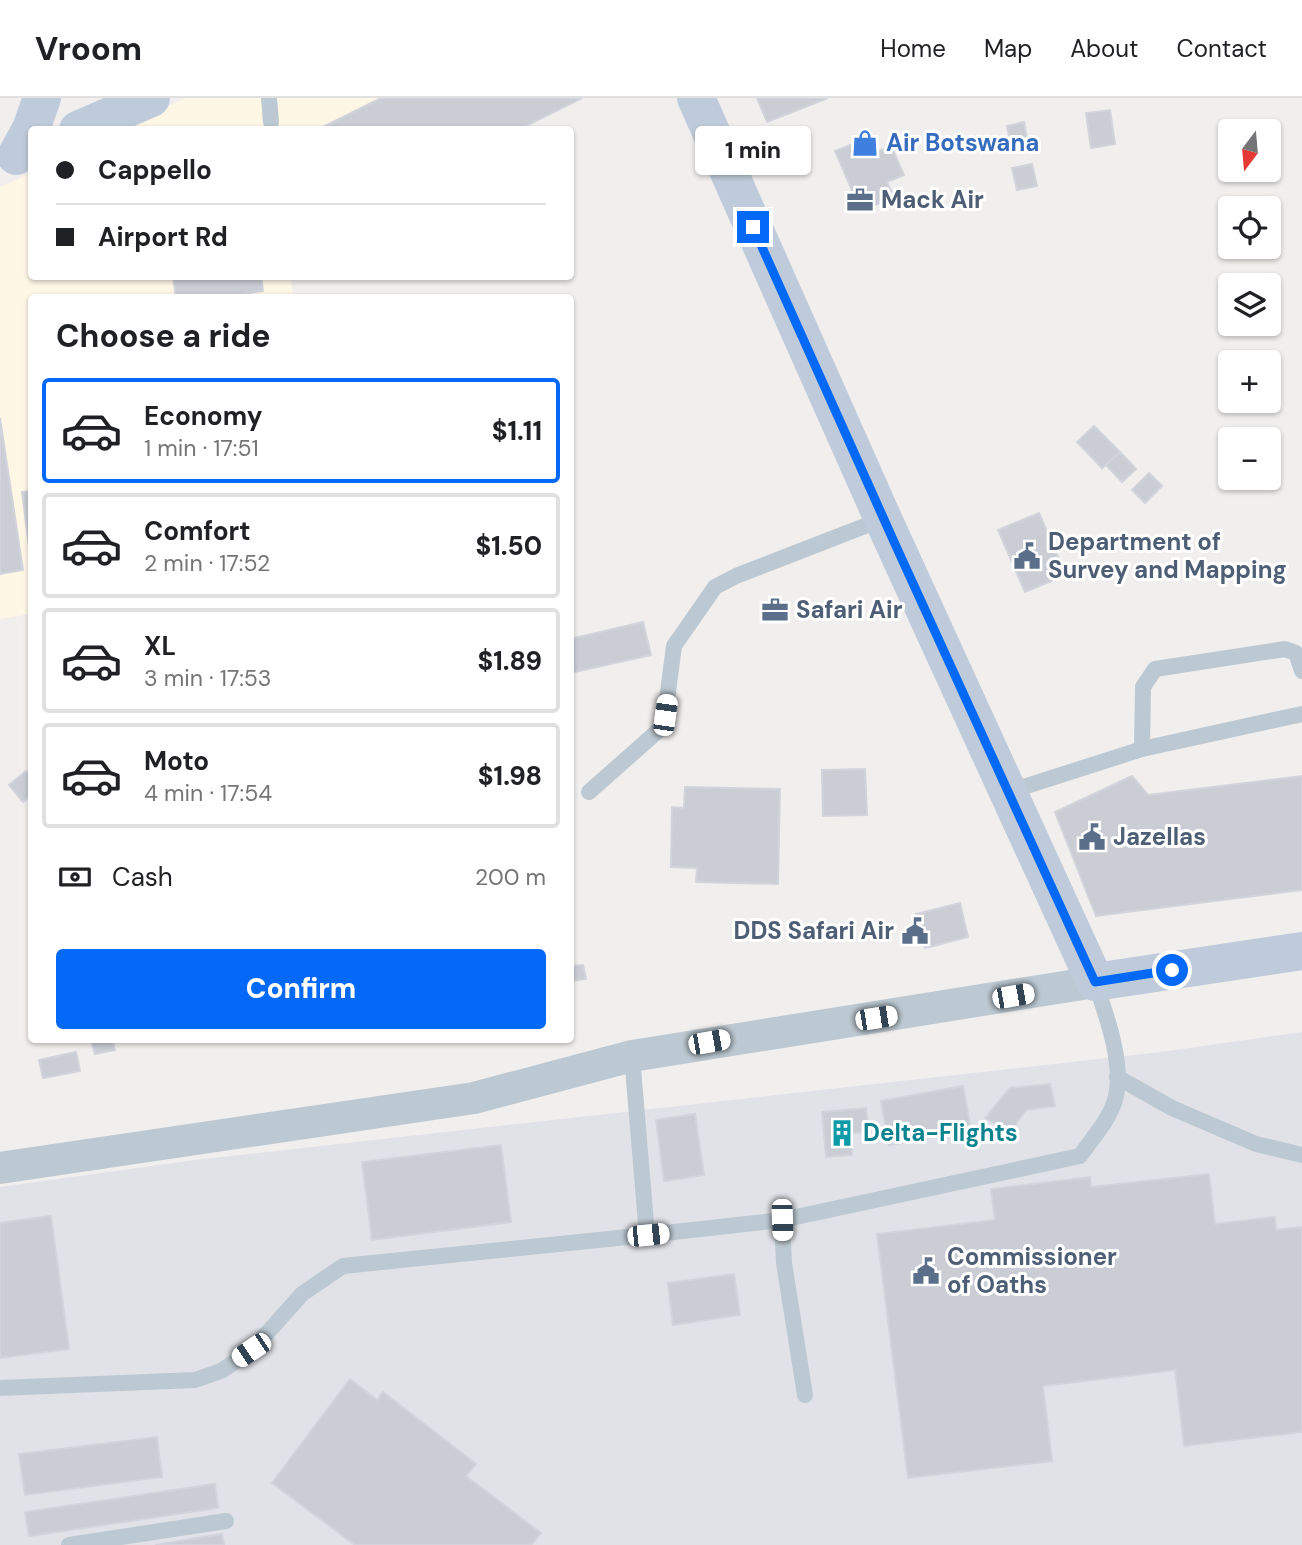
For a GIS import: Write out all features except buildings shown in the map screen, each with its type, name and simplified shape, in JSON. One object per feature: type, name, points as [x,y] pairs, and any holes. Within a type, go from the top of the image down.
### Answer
[{"type":"street","points":[[32,126],[42,98]]},
{"type":"street","points":[[696,98],[883,519],[1095,982]]},
{"type":"street","points":[[85,126],[128,102]]},
{"type":"street","points":[[16,156],[28,134]]},
{"type":"street","points":[[0,1168],[474,1098],[632,1056],[1302,951]]},
{"type":"lane","points":[[269,98],[271,122]]},
{"type":"lane","points":[[589,792],[659,730],[665,715],[674,646],[715,587],[736,576],[883,519]]},
{"type":"lane","points":[[1142,749],[1143,687],[1154,669],[1285,649],[1296,653],[1302,671]]},
{"type":"lane","points":[[1007,792],[1142,749],[1302,714]]},
{"type":"lane","points":[[0,1388],[195,1380],[221,1371],[251,1350],[302,1294],[343,1266],[782,1220],[1080,1156],[1104,1122],[1115,1100],[1117,1077],[1111,1025],[1095,982]]},
{"type":"lane","points":[[632,1056],[648,1235]]},
{"type":"lane","points":[[1117,1077],[1172,1108],[1244,1139],[1302,1155]]},
{"type":"lane","points":[[782,1220],[784,1264],[806,1395]]},
{"type":"lane","points":[[69,1545],[226,1521]]},
{"type":"shaded area","points":[[185,98],[582,98],[524,126],[129,126]]},
{"type":"shaded area","points":[[28,174],[28,280],[291,280],[293,294],[28,294],[28,614],[0,619],[0,187]]},
{"type":"shaded area","points":[[1302,1032],[1302,1545],[0,1545],[0,1187],[195,1160],[1161,1052]]},
{"type":"place","name":"Air Botswana","points":[[865,143]]},
{"type":"place","name":"Mack Air","points":[[860,200]]},
{"type":"place","name":"Department of Survey and Mapping","points":[[1027,556]]},
{"type":"place","name":"Safari Air","points":[[775,610]]},
{"type":"place","name":"Jazellas","points":[[1092,837]]},
{"type":"place","name":"DDS Safari Air","points":[[915,931]]},
{"type":"place","name":"Delta-Flights","points":[[842,1133]]},
{"type":"place","name":"Commissioner of Oaths","points":[[926,1271]]},
{"type":"route","points":[[753,227],[1095,982],[1172,970]]}]
